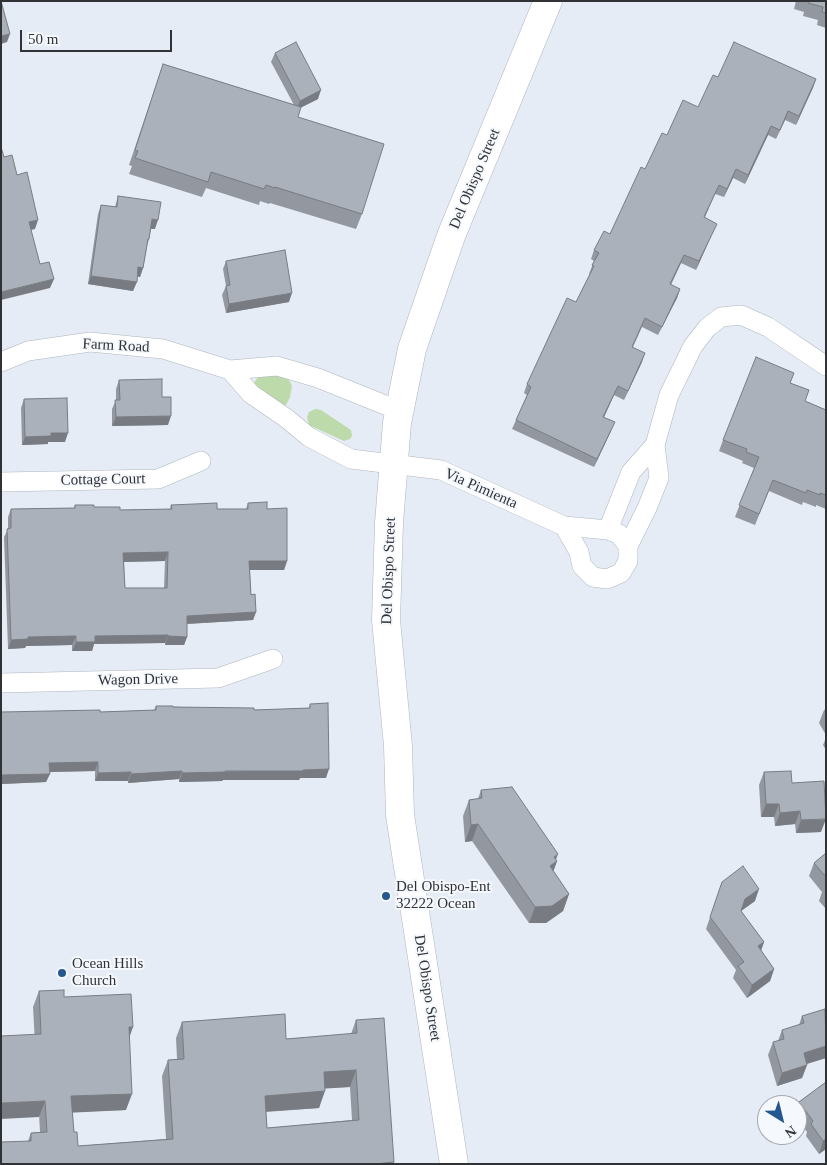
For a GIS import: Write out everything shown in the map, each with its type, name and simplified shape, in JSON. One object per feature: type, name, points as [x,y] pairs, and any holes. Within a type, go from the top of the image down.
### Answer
[{"type":"main road","name":"Del Obispo Street","points":[[454,1164],[400,815],[398,746],[386,620],[389,523],[397,423],[412,349],[451,236],[548,1]]},
{"type":"street","points":[[564,526],[580,552],[582,566],[593,577],[607,579],[621,573],[628,561],[628,546],[647,508],[659,478],[655,445],[669,394],[693,346],[707,328],[722,317],[741,315],[768,327],[826,366]]},
{"type":"street","name":"Farm Road","points":[[1,362],[28,351],[90,342],[163,349],[230,370],[277,366],[318,378],[400,411]]},
{"type":"street","points":[[230,370],[250,394],[286,418],[309,437],[351,460],[395,466]]},
{"type":"street","points":[[628,546],[619,534],[608,530],[631,472],[655,445]]},
{"type":"street","name":"Cottage Court","points":[[1,482],[158,479],[200,461]]},
{"type":"street","name":"Via Pimienta","points":[[395,466],[441,470],[564,526],[608,530]]},
{"type":"street","name":"Wagon Drive","points":[[1,683],[218,678],[273,659]]},
{"type":"green space","points":[[260,374],[283,376],[289,380],[292,386],[286,405],[278,406],[256,389],[254,383]]},
{"type":"green space","points":[[315,409],[321,410],[351,430],[352,436],[350,439],[344,441],[309,425],[307,417],[309,412]]},
{"type":"building","points":[[1,1],[10,34],[1,36]]},
{"type":"building","points":[[809,1],[826,1],[826,13],[822,12],[823,7],[808,3]]},
{"type":"building","points":[[296,42],[321,90],[300,101],[275,53]]},
{"type":"building","points":[[734,42],[816,79],[799,116],[788,111],[780,130],[771,126],[748,175],[736,169],[727,189],[719,185],[704,217],[717,224],[699,261],[684,255],[670,284],[680,289],[662,327],[645,318],[632,347],[645,353],[628,391],[618,386],[603,417],[615,422],[597,459],[516,420],[531,387],[527,384],[567,298],[576,302],[599,253],[594,250],[604,231],[610,234],[641,167],[645,169],[662,133],[667,135],[683,100],[698,107],[713,75],[718,77]]},
{"type":"building","points":[[163,64],[301,107],[298,117],[384,144],[362,214],[275,187],[266,185],[264,189],[211,172],[208,182],[135,158],[138,151],[135,150]]},
{"type":"building","points":[[1,147],[4,157],[12,155],[17,175],[27,172],[38,220],[29,222],[40,264],[49,262],[54,279],[1,292]]},
{"type":"building","points":[[118,196],[161,202],[158,220],[152,219],[143,268],[138,267],[137,282],[91,276],[101,205],[117,207]]},
{"type":"building","points":[[285,250],[292,293],[229,304],[226,286],[230,285],[226,261]]},
{"type":"building","points":[[756,357],[794,373],[790,383],[809,390],[805,401],[826,410],[826,495],[820,493],[820,495],[807,490],[806,493],[773,480],[759,514],[739,505],[759,457],[746,452],[747,449],[723,440]]},
{"type":"building","points":[[162,379],[162,397],[171,397],[171,416],[116,417],[115,400],[120,400],[119,380]]},
{"type":"building","points":[[67,398],[68,433],[51,433],[51,436],[25,437],[24,399]]},
{"type":"building","points":[[267,502],[267,509],[287,508],[287,561],[249,561],[251,595],[255,594],[256,612],[187,616],[187,637],[168,635],[95,636],[95,642],[76,642],[76,636],[28,637],[28,639],[11,640],[7,529],[11,528],[11,509],[75,508],[75,505],[94,505],[94,507],[120,507],[120,510],[172,509],[171,505],[217,503],[217,509],[248,509],[248,503]],"holes":[[[168,552],[167,588],[125,588],[123,553]]]},
{"type":"building","points":[[328,703],[329,769],[182,773],[182,771],[131,774],[131,772],[98,773],[98,762],[49,763],[50,774],[1,775],[1,712],[156,710],[156,706],[254,708],[254,710],[310,708],[310,704]]},
{"type":"building","points":[[791,771],[792,783],[824,781],[826,819],[801,820],[800,811],[780,813],[779,804],[766,804],[764,772]]},
{"type":"building","points":[[512,787],[558,854],[554,857],[557,861],[550,866],[569,894],[552,906],[535,907],[478,824],[471,825],[469,800],[482,798],[481,790]]},
{"type":"building","points":[[826,853],[826,877],[814,863]]},
{"type":"building","points":[[743,866],[759,889],[745,899],[741,911],[764,942],[758,946],[774,969],[752,985],[738,966],[744,962],[710,917],[722,882]]},
{"type":"building","points":[[64,990],[64,997],[131,994],[133,1027],[129,1027],[132,1094],[71,1096],[74,1132],[77,1132],[78,1146],[173,1139],[168,1060],[184,1059],[182,1022],[285,1014],[286,1039],[357,1033],[356,1020],[384,1018],[394,1162],[375,1164],[1,1164],[1,1142],[31,1141],[31,1133],[47,1132],[45,1101],[1,1103],[1,1036],[41,1034],[39,991]],"holes":[[[356,1070],[359,1120],[267,1128],[265,1096],[325,1091],[324,1072]]]},
{"type":"building","points":[[825,1009],[826,1046],[804,1053],[807,1065],[782,1073],[773,1042],[784,1039],[782,1030],[804,1023],[802,1016]]},
{"type":"building","points":[[826,1082],[826,1139],[823,1141],[811,1124],[813,1121],[807,1113],[807,1096]]},
{"type":"place","name":"Del Obispo-Ent 32222 Ocean","points":[[386,896]]},
{"type":"place","name":"Ocean Hills Church","points":[[62,973]]}]
